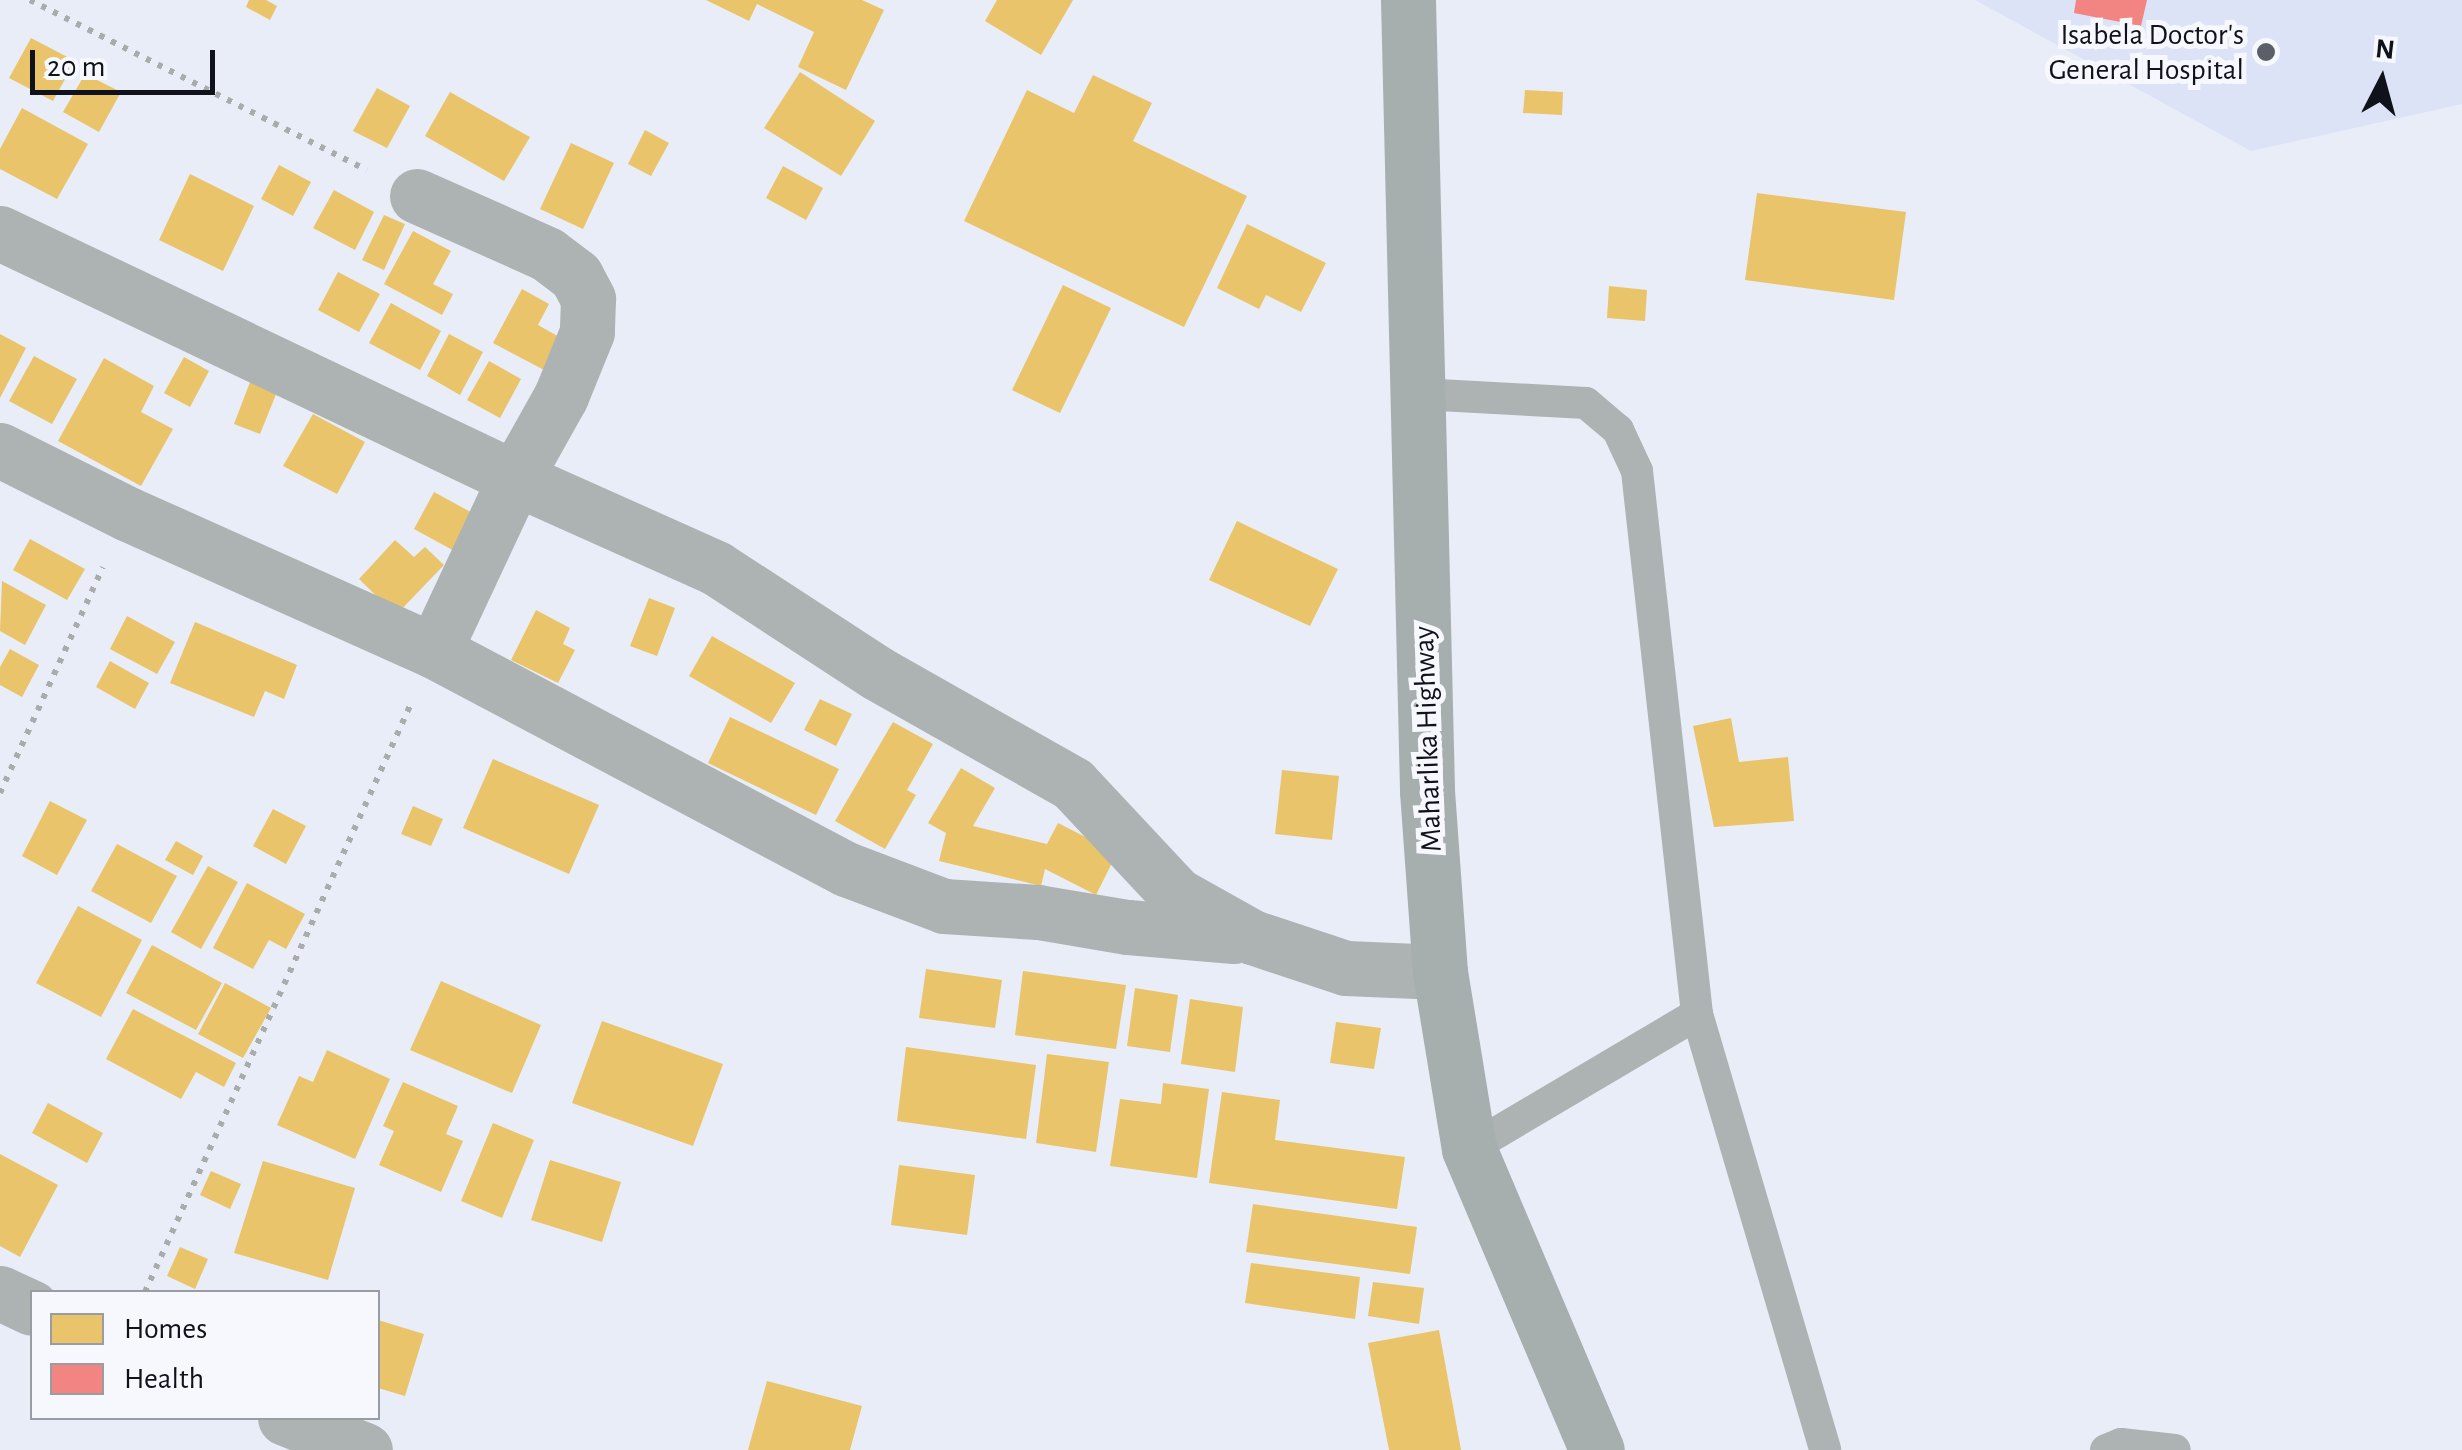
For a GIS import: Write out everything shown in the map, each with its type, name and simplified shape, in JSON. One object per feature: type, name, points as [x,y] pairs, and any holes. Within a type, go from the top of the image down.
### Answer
[{"type":"highway","name":"Maharlika Highway","points":[[1408,0],[1428,791],[1440,972],[1469,1149],[1597,1450]]},
{"type":"street","points":[[417,196],[547,254],[576,276],[588,299],[586,332],[561,396],[515,478],[434,651]]},
{"type":"street","points":[[0,233],[515,478],[716,568],[876,672],[1073,784],[1177,894],[1252,938]]},
{"type":"street","points":[[0,450],[128,514],[434,651],[810,851],[944,906],[1038,912],[1128,926],[1252,938],[1346,968],[1440,972]]},
{"type":"street","points":[[0,1293],[30,1307]]},
{"type":"street","points":[[289,1420],[364,1450]]},
{"type":"lane","points":[[1420,394],[1586,403],[1618,430],[1637,472],[1697,1014],[1825,1450]]},
{"type":"lane","points":[[1469,1149],[1697,1014]]},
{"type":"lane","points":[[2106,1450],[2121,1444],[2175,1450]]},
{"type":"path","points":[[30,0],[417,196]]},
{"type":"path","points":[[0,793],[128,514]]},
{"type":"path","points":[[146,1290],[434,651]]},
{"type":"shaded area","name":"Isabela Doctor's General Hospital","points":[[1975,0],[2462,0],[2462,104],[2251,151]]},
{"type":"building: Homes","points":[[249,0],[266,0],[277,6],[270,20],[246,7]]},
{"type":"building: Homes","points":[[706,0],[862,0],[884,10],[846,90],[798,67],[814,32],[757,4],[749,21]]},
{"type":"building: Homes","points":[[997,0],[1073,0],[1041,55],[985,21]]},
{"type":"building: Homes","points":[[31,38],[75,61],[53,101],[9,78]]},
{"type":"building: Homes","points":[[800,72],[875,121],[841,176],[764,128]]},
{"type":"building: Homes","points":[[85,74],[121,92],[99,132],[63,112]]},
{"type":"building: Homes","points":[[1093,75],[1152,103],[1133,141],[1247,196],[1184,327],[964,221],[1027,90],[1074,113]]},
{"type":"building: Homes","points":[[377,88],[410,106],[387,148],[353,131]]},
{"type":"building: Homes","points":[[1525,90],[1563,92],[1562,115],[1523,113]]},
{"type":"building: Homes","points":[[450,92],[530,137],[504,181],[425,136]]},
{"type":"building: Homes","points":[[22,108],[88,144],[57,199],[0,169],[0,149]]},
{"type":"building: Homes","points":[[645,130],[669,143],[651,176],[628,164]]},
{"type":"building: Homes","points":[[571,143],[614,163],[583,229],[540,209]]},
{"type":"building: Homes","points":[[279,165],[311,182],[293,216],[261,199]]},
{"type":"building: Homes","points":[[783,166],[823,188],[806,220],[766,198]]},
{"type":"building: Homes","points":[[190,174],[254,206],[223,271],[159,240]]},
{"type":"building: Homes","points":[[334,190],[374,212],[355,250],[313,228]]},
{"type":"building: Homes","points":[[1757,193],[1906,212],[1894,300],[1745,280]]},
{"type":"building: Homes","points":[[384,215],[405,224],[384,270],[362,260]]},
{"type":"building: Homes","points":[[1247,224],[1326,263],[1301,312],[1266,295],[1259,309],[1217,288]]},
{"type":"building: Homes","points":[[413,231],[451,251],[433,284],[453,294],[442,315],[384,284]]},
{"type":"building: Homes","points":[[338,272],[380,294],[359,332],[318,310]]},
{"type":"building: Homes","points":[[1063,285],[1111,308],[1060,413],[1012,390]]},
{"type":"building: Homes","points":[[1609,286],[1647,290],[1645,321],[1607,318]]},
{"type":"building: Homes","points":[[522,289],[549,304],[538,325],[561,338],[544,370],[493,343]]},
{"type":"building: Homes","points":[[391,303],[441,331],[420,370],[369,343]]},
{"type":"building: Homes","points":[[0,334],[26,348],[0,398]]},
{"type":"building: Homes","points":[[449,334],[483,352],[460,395],[427,376]]},
{"type":"building: Homes","points":[[34,356],[77,379],[52,424],[9,401]]},
{"type":"building: Homes","points":[[184,357],[209,371],[190,407],[164,393]]},
{"type":"building: Homes","points":[[104,358],[154,386],[141,412],[173,429],[141,486],[58,441]]},
{"type":"building: Homes","points":[[489,361],[521,379],[500,418],[467,400]]},
{"type":"building: Homes","points":[[252,377],[279,387],[260,434],[234,424]]},
{"type":"building: Homes","points":[[313,414],[365,442],[337,494],[283,466]]},
{"type":"building: Homes","points":[[434,492],[478,516],[458,553],[414,529]]},
{"type":"building: Homes","points":[[1237,521],[1338,569],[1310,626],[1209,580]]},
{"type":"building: Homes","points":[[30,539],[85,569],[67,600],[13,570]]},
{"type":"building: Homes","points":[[395,540],[414,557],[425,547],[444,565],[396,615],[359,579]]},
{"type":"building: Homes","points":[[2,581],[46,605],[25,645],[0,631]]},
{"type":"building: Homes","points":[[649,598],[675,608],[657,656],[630,646]]},
{"type":"building: Homes","points":[[536,610],[570,628],[563,644],[575,650],[558,683],[511,660]]},
{"type":"building: Homes","points":[[127,616],[175,642],[157,674],[110,649]]},
{"type":"building: Homes","points":[[195,622],[297,665],[284,699],[265,691],[254,717],[170,683]]},
{"type":"building: Homes","points":[[712,636],[795,683],[771,723],[689,676]]},
{"type":"building: Homes","points":[[10,649],[39,665],[22,697],[0,685],[0,667]]},
{"type":"building: Homes","points":[[110,661],[149,683],[135,709],[96,687]]},
{"type":"building: Homes","points":[[820,699],[852,714],[836,746],[804,730]]},
{"type":"building: Homes","points":[[730,717],[839,769],[816,815],[708,763]]},
{"type":"building: Homes","points":[[1731,718],[1739,762],[1788,757],[1794,821],[1714,827],[1693,726]]},
{"type":"building: Homes","points":[[893,722],[933,744],[907,790],[916,795],[885,849],[835,821]]},
{"type":"building: Homes","points":[[493,759],[599,805],[569,874],[463,828]]},
{"type":"building: Homes","points":[[961,768],[995,788],[973,826],[1047,844],[1058,823],[1117,853],[1096,895],[1045,869],[1041,886],[939,861],[946,833],[928,823]]},
{"type":"building: Homes","points":[[1282,770],[1339,776],[1332,840],[1275,834]]},
{"type":"building: Homes","points":[[50,801],[87,820],[57,875],[22,856]]},
{"type":"building: Homes","points":[[413,806],[443,819],[431,846],[401,834]]},
{"type":"building: Homes","points":[[273,809],[306,826],[286,864],[253,846]]},
{"type":"building: Homes","points":[[176,841],[203,856],[193,875],[165,860]]},
{"type":"building: Homes","points":[[117,844],[177,876],[151,923],[91,891]]},
{"type":"building: Homes","points":[[208,866],[238,882],[201,949],[171,932]]},
{"type":"building: Homes","points":[[247,883],[305,914],[286,949],[269,940],[253,969],[213,948]]},
{"type":"building: Homes","points":[[78,906],[142,940],[101,1017],[36,983]]},
{"type":"building: Homes","points":[[152,945],[222,983],[196,1030],[126,993]]},
{"type":"building: Homes","points":[[926,969],[1002,980],[995,1028],[919,1018]]},
{"type":"building: Homes","points":[[1023,971],[1126,985],[1116,1049],[1015,1035]]},
{"type":"building: Homes","points":[[441,981],[541,1025],[512,1093],[410,1050]]},
{"type":"building: Homes","points":[[225,983],[271,1008],[243,1058],[198,1034]]},
{"type":"building: Homes","points":[[1135,988],[1178,995],[1170,1052],[1127,1046]]},
{"type":"building: Homes","points":[[1190,999],[1243,1007],[1235,1072],[1181,1064]]},
{"type":"building: Homes","points":[[133,1009],[236,1063],[224,1087],[196,1072],[181,1099],[106,1059]]},
{"type":"building: Homes","points":[[602,1021],[723,1064],[693,1146],[572,1103]]},
{"type":"building: Homes","points":[[1336,1022],[1381,1028],[1374,1069],[1330,1063]]},
{"type":"building: Homes","points":[[906,1047],[1036,1065],[1026,1139],[897,1121]]},
{"type":"building: Homes","points":[[327,1050],[390,1079],[355,1159],[277,1125],[299,1076],[313,1082]]},
{"type":"building: Homes","points":[[1047,1054],[1109,1062],[1096,1152],[1036,1143]]},
{"type":"building: Homes","points":[[403,1082],[458,1106],[446,1134],[463,1141],[441,1192],[379,1165],[394,1131],[383,1126]]},
{"type":"building: Homes","points":[[1163,1083],[1209,1089],[1197,1178],[1110,1166],[1120,1099],[1161,1104]]},
{"type":"building: Homes","points":[[1222,1092],[1280,1100],[1275,1140],[1405,1157],[1397,1209],[1209,1183]]},
{"type":"building: Homes","points":[[48,1103],[103,1133],[87,1163],[32,1133]]},
{"type":"building: Homes","points":[[493,1123],[534,1140],[502,1218],[461,1201]]},
{"type":"building: Homes","points":[[0,1154],[58,1185],[20,1257],[0,1246]]},
{"type":"building: Homes","points":[[550,1160],[621,1182],[602,1242],[531,1220]]},
{"type":"building: Homes","points":[[263,1161],[355,1188],[328,1280],[234,1253]]},
{"type":"building: Homes","points":[[899,1165],[975,1175],[967,1235],[891,1225]]},
{"type":"building: Homes","points":[[211,1171],[241,1184],[230,1209],[200,1195]]},
{"type":"building: Homes","points":[[1253,1204],[1417,1227],[1410,1274],[1246,1252]]},
{"type":"building: Homes","points":[[180,1247],[208,1259],[195,1289],[167,1276]]},
{"type":"building: Homes","points":[[1251,1263],[1360,1277],[1355,1319],[1245,1303]]},
{"type":"building: Homes","points":[[1373,1282],[1424,1288],[1419,1324],[1368,1316]]},
{"type":"building: Homes","points":[[380,1321],[424,1334],[405,1396],[380,1389]]},
{"type":"building: Homes","points":[[1439,1330],[1461,1450],[1389,1450],[1368,1343]]},
{"type":"building: Homes","points":[[767,1381],[862,1406],[850,1450],[748,1450]]},
{"type":"building: Health","points":[[2076,0],[2147,0],[2141,26],[2074,13]]},
{"type":"place","name":"Isabela Doctor's General Hospital","points":[[2266,52]]}]
